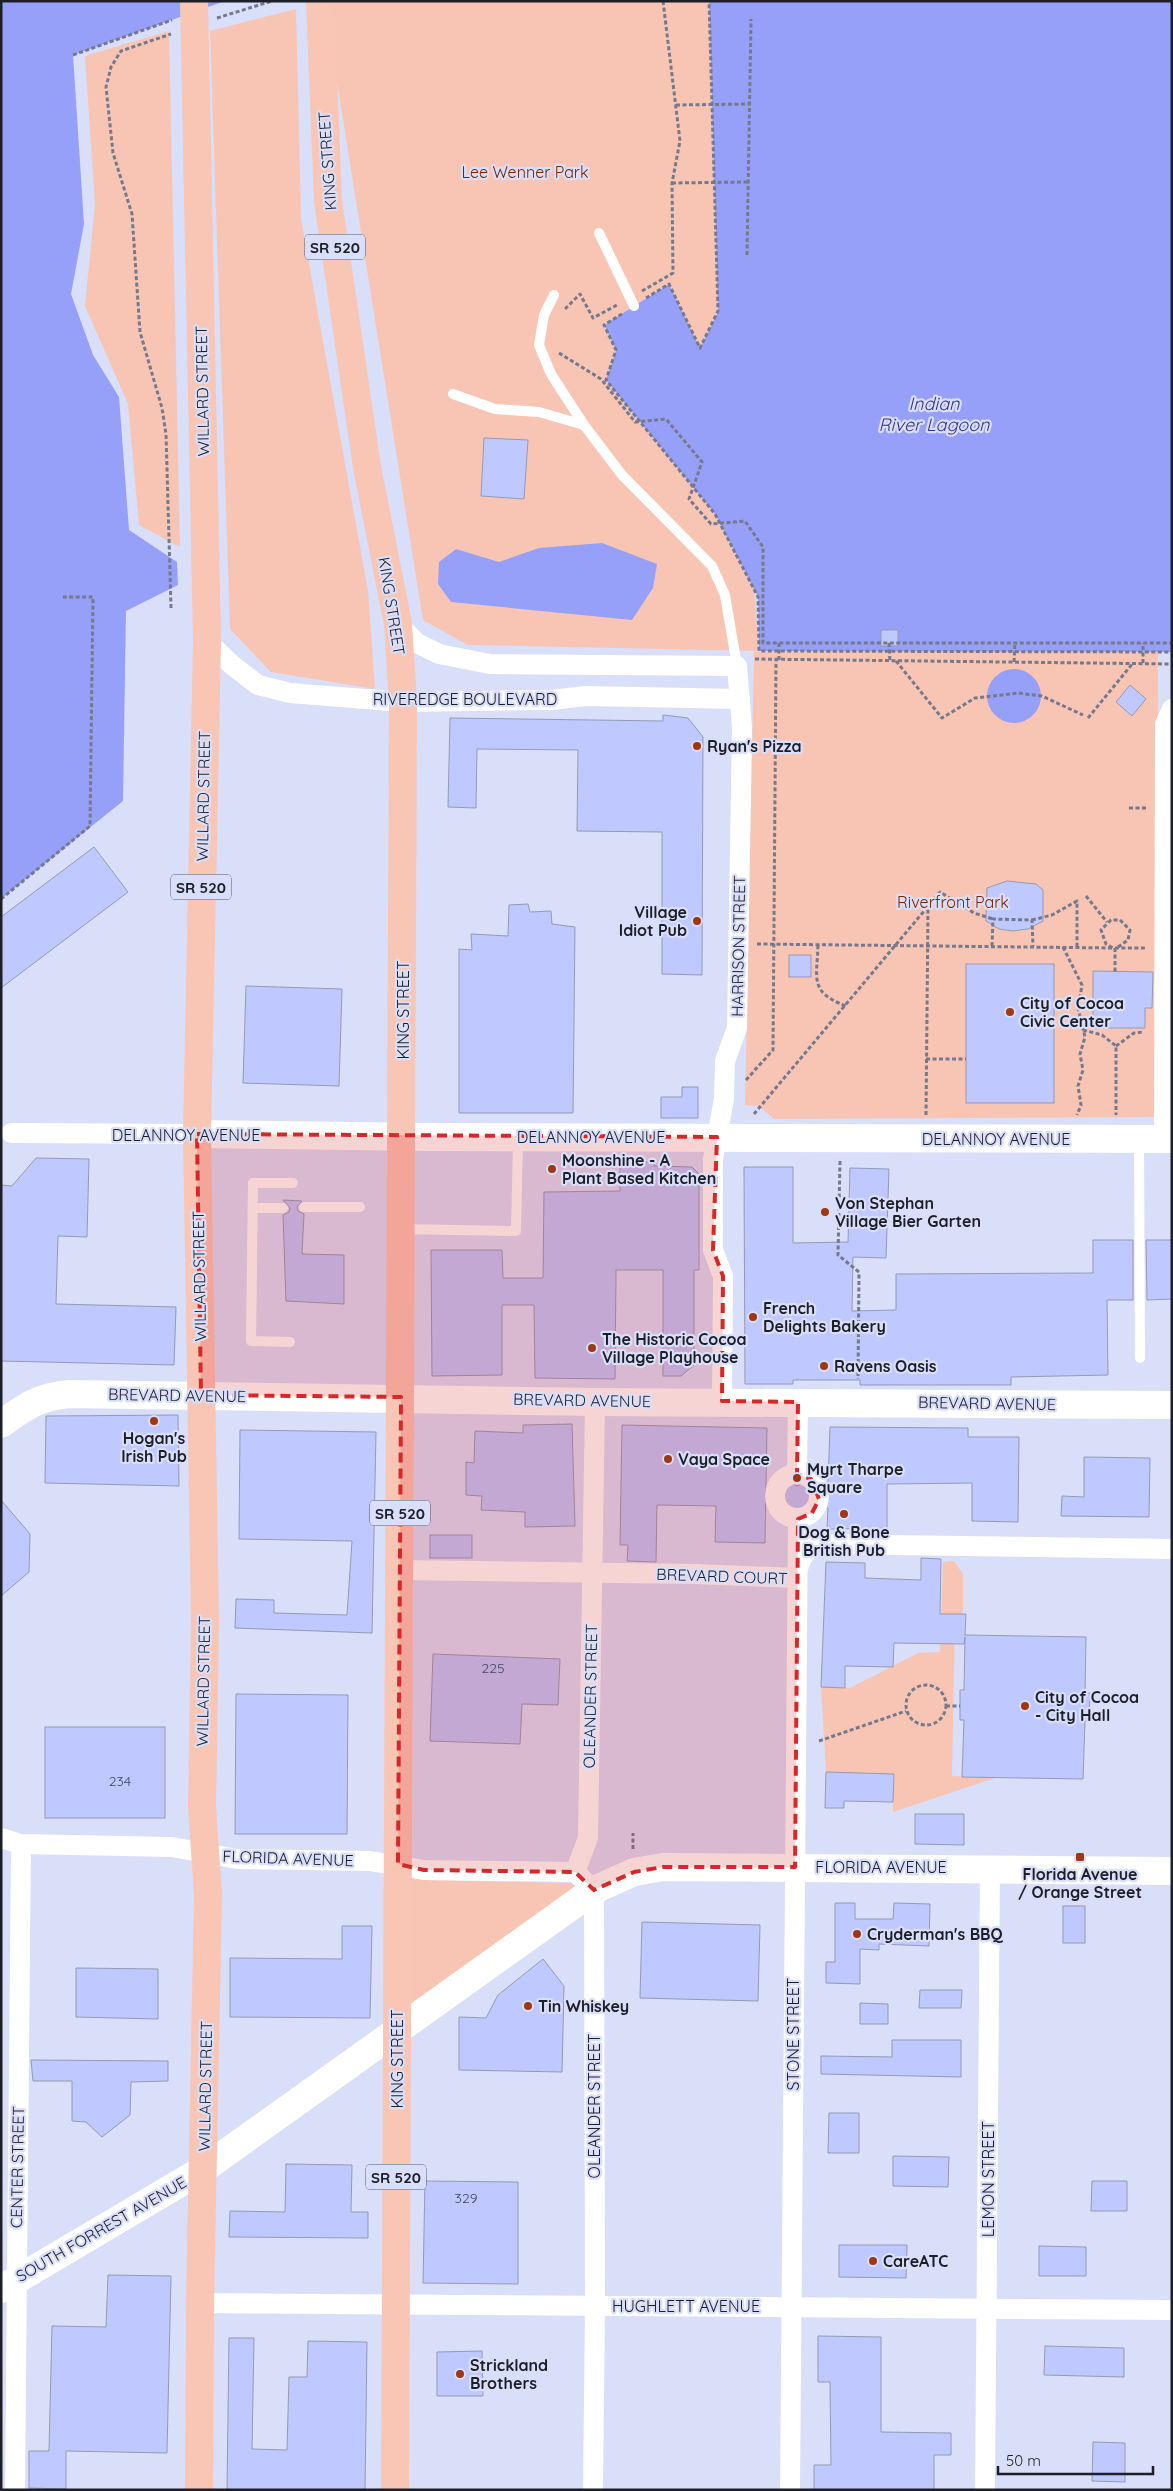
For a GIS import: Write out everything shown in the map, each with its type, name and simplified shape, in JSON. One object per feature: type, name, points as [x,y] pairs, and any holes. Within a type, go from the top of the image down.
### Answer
[{"type":"main road","name":"WILLARD STREET","points":[[187,9],[195,62],[207,641],[197,1134],[205,1622],[202,1807],[208,1895],[202,2170],[199,2490]]},
{"type":"main road","name":"KING STREET","points":[[320,13],[328,201],[367,467],[398,624],[404,702],[402,1229]]},
{"type":"main road","name":"SR 520","points":[[400,1570],[402,1229]]},
{"type":"main road","name":"KING STREET","points":[[395,2490],[400,1570]]},
{"type":"street","points":[[398,624],[418,643],[439,654],[490,664],[743,663]]},
{"type":"street","name":"RIVEREDGE BOULEVARD","points":[[207,641],[232,665],[258,685],[290,693],[404,702],[551,700],[586,696],[740,700]]},
{"type":"street","name":"HARRISON STREET","points":[[722,1401],[723,1276],[713,1250],[713,1159],[724,1099],[725,1061],[737,1028],[742,728],[740,700],[743,663]]},
{"type":"street","points":[[1158,1139],[1164,1031],[1165,724],[1172,709]]},
{"type":"street","name":"DELANNOY AVENUE","points":[[11,1133],[402,1137],[1158,1139]]},
{"type":"street","name":"BREVARD AVENUE","points":[[1,1424],[28,1404],[47,1396],[69,1394],[400,1397],[595,1402],[722,1401],[1172,1405]]},
{"type":"street","name":"OLEANDER STREET","points":[[593,2490],[595,2305],[584,1881],[588,1838],[595,1402]]},
{"type":"street","points":[[797,1474],[798,1402]]},
{"type":"street","points":[[797,1474],[811,1479],[816,1485],[819,1499],[812,1513],[798,1519],[792,1518],[780,1511],[775,1498],[778,1484],[789,1475],[797,1474]]},
{"type":"street","points":[[797,1578],[798,1519]]},
{"type":"street","name":"BREVARD COURT","points":[[400,1570],[592,1572],[797,1578],[800,1562],[807,1550],[819,1544],[1172,1549]]},
{"type":"street","name":"STONE STREET","points":[[790,2490],[797,1578]]},
{"type":"street","name":"FLORIDA AVENUE","points":[[1,1838],[21,1844],[172,1847],[205,1855],[237,1859],[370,1861],[398,1864],[424,1870],[584,1881],[663,1867],[990,1868],[1172,1871]]},
{"type":"street","name":"CENTER STREET","points":[[14,2490],[8,2284],[21,1844]]},
{"type":"street","name":"LEMON STREET","points":[[985,2490],[990,1868]]},
{"type":"street","name":"SOUTH FORREST AVENUE","points":[[8,2284],[202,2170],[397,2030],[584,1881]]},
{"type":"street","name":"HUGHLETT AVENUE","points":[[200,2303],[1172,2310]]},
{"type":"lane","points":[[599,232],[632,302]]},
{"type":"lane","points":[[554,295],[544,315],[539,345],[550,374],[584,425],[622,474],[712,566],[725,595],[743,663]]},
{"type":"lane","points":[[453,394],[496,409],[539,412],[584,425]]},
{"type":"lane","points":[[402,1229],[516,1231],[518,1137]]},
{"type":"lane","points":[[1140,1358],[1158,1139]]},
{"type":"lane","points":[[290,1342],[251,1341],[253,1183],[293,1183]]},
{"type":"lane","points":[[304,1208],[360,1207]]},
{"type":"lane","points":[[253,1208],[283,1208]]},
{"type":"path","points":[[215,19],[272,1]]},
{"type":"path","points":[[663,1],[680,141],[672,183],[673,273],[632,302],[604,325],[616,350],[606,380],[715,514],[758,597],[759,651],[1172,652]]},
{"type":"path","points":[[563,312],[580,294],[593,318],[669,284],[700,348],[718,312],[709,1]]},
{"type":"path","points":[[73,55],[187,9]]},
{"type":"path","points":[[747,255],[751,19]]},
{"type":"path","points":[[171,608],[166,434],[162,408],[140,332],[132,214],[113,153],[106,87],[111,67],[121,51],[178,32]]},
{"type":"path","points":[[676,105],[750,104]]},
{"type":"path","points":[[672,183],[749,182]]},
{"type":"path","points":[[558,347],[559,354],[601,379],[635,422],[666,419],[702,462],[689,499],[711,524],[746,521],[763,547],[763,643],[1172,643]]},
{"type":"path","points":[[1,899],[90,826],[94,597],[63,597]]},
{"type":"path","points":[[1014,662],[1015,642]]},
{"type":"path","points":[[744,1087],[746,1080],[773,1050],[773,944],[779,643]]},
{"type":"path","points":[[890,643],[890,661]]},
{"type":"path","points":[[1143,663],[1144,643]]},
{"type":"path","points":[[743,663],[778,660],[1172,664]]},
{"type":"path","points":[[896,661],[942,718],[975,698],[1018,693],[1042,696],[1083,714]]},
{"type":"path","points":[[1088,718],[1133,663]]},
{"type":"path","points":[[748,1120],[761,1108],[940,892],[974,913],[993,919],[1032,920],[1052,915],[1077,901],[1077,948]]},
{"type":"path","points":[[1086,896],[1107,922]]},
{"type":"path","points":[[925,1138],[928,908]]},
{"type":"path","points":[[992,946],[993,919]]},
{"type":"path","points":[[1032,920],[1033,946]]},
{"type":"path","points":[[1120,920],[1130,930],[1128,940],[1116,948],[1106,944],[1101,935],[1107,922],[1120,920]]},
{"type":"path","points":[[754,944],[1164,948]]},
{"type":"path","points":[[818,944],[818,988],[824,996],[846,1006]]},
{"type":"path","points":[[1063,947],[1082,985],[1078,1008],[1084,1042],[1080,1054],[1083,1070],[1078,1086],[1081,1105],[1077,1110],[1077,1120]]},
{"type":"path","points":[[1116,948],[1116,972]]},
{"type":"path","points":[[1083,1030],[1102,1035],[1116,1046]]},
{"type":"path","points":[[1116,1046],[1134,1033],[1164,1031]]},
{"type":"path","points":[[1116,1046],[1116,1120]]},
{"type":"path","points":[[926,1059],[966,1060]]},
{"type":"path","points":[[840,1138],[838,1255],[859,1272],[858,1388]]},
{"type":"path","points":[[924,1684],[938,1688],[943,1693],[946,1706],[941,1718],[930,1725],[918,1724],[912,1721],[906,1711],[907,1696],[918,1686],[924,1684]]},
{"type":"path","points":[[946,1706],[960,1706]]},
{"type":"path","points":[[819,1741],[906,1711]]},
{"type":"path","points":[[632,1855],[633,1833]]},
{"type":"highlighted area","points":[[197,1134],[717,1137],[713,1250],[723,1276],[722,1401],[798,1402],[797,1474],[811,1479],[819,1499],[812,1513],[798,1519],[795,1867],[663,1867],[634,1872],[594,1890],[575,1872],[424,1870],[398,1864],[401,1397],[201,1395]]},
{"type":"green space","name":"Lee Wenner Park","points":[[324,1],[709,1],[718,311],[700,348],[669,284],[604,325],[616,350],[606,380],[715,514],[754,588],[759,651],[468,645],[423,620]]},
{"type":"green space","points":[[296,9],[301,219],[368,591],[375,689],[271,672],[230,629],[210,31]]},
{"type":"green space","points":[[169,31],[180,547],[139,525],[128,404],[85,306],[95,204],[85,56]]},
{"type":"green space","name":"Riverfront Park","points":[[1158,647],[1157,1117],[774,1119],[759,1106],[745,1105],[754,652]]},
{"type":"green space","points":[[954,1561],[963,1574],[963,1614],[955,1614],[952,1776],[995,1778],[893,1812],[893,1774],[826,1772],[821,1687],[850,1688],[918,1653],[940,1652],[943,1562]]},
{"type":"green space","points":[[410,1878],[424,1880],[571,1883],[577,1888],[409,2008]]},
{"type":"water","points":[[1,1],[225,1],[73,55],[84,224],[71,294],[93,355],[119,397],[129,530],[177,562],[178,585],[126,611],[123,801],[1,899]]},
{"type":"water","name":"Indian River Lagoon","points":[[709,1],[1172,1],[1172,652],[759,651],[758,597],[715,514],[606,380],[616,350],[604,325],[669,284],[700,348],[718,312]]},
{"type":"water","points":[[602,543],[657,564],[653,588],[632,620],[451,602],[438,584],[439,562],[456,549],[499,562],[539,548]]},
{"type":"water","points":[[1009,669],[1019,669],[1029,673],[1037,681],[1041,696],[1037,711],[1029,719],[1019,723],[1009,723],[999,719],[991,711],[987,701],[987,691],[991,681],[999,673]]},
{"type":"building","points":[[484,438],[528,440],[524,499],[481,496]]},
{"type":"building","points":[[881,630],[898,630],[898,646],[881,646]]},
{"type":"building","points":[[1130,685],[1146,699],[1132,716],[1116,702]]},
{"type":"building","points":[[663,715],[688,718],[703,737],[702,975],[662,974],[662,832],[577,831],[578,750],[477,749],[476,808],[448,807],[450,718],[663,721]]},
{"type":"building","points":[[94,847],[128,892],[1,988],[1,917]]},
{"type":"building","points":[[1007,881],[1036,884],[1043,890],[1043,921],[1028,929],[1013,931],[999,929],[986,921],[987,888]]},
{"type":"building","points":[[528,904],[530,912],[551,911],[552,924],[575,927],[573,1113],[459,1113],[459,949],[472,950],[471,934],[508,936],[509,905]]},
{"type":"building","points":[[789,955],[811,955],[811,977],[789,977]]},
{"type":"building","name":"City of Cocoa Civic Center","points":[[966,964],[1054,964],[1054,1103],[966,1103]]},
{"type":"building","points":[[1093,971],[1153,972],[1152,1008],[1145,1008],[1145,1028],[1093,1028]]},
{"type":"building","points":[[246,986],[342,989],[339,1086],[243,1083]]},
{"type":"building","points":[[682,1087],[698,1087],[698,1118],[661,1118],[661,1097],[682,1097]]},
{"type":"building","points":[[36,1158],[89,1159],[87,1237],[58,1236],[56,1304],[176,1307],[174,1365],[1,1361],[1,1185],[12,1186]]},
{"type":"building","points":[[620,1162],[655,1162],[654,1166],[692,1167],[699,1174],[699,1270],[694,1270],[694,1365],[681,1376],[663,1376],[663,1270],[616,1270],[615,1379],[535,1378],[534,1305],[502,1305],[502,1375],[432,1376],[431,1250],[502,1250],[503,1278],[543,1278],[544,1192],[620,1191]]},
{"type":"building","points":[[744,1167],[793,1167],[793,1243],[848,1242],[850,1168],[889,1169],[886,1258],[853,1257],[852,1311],[896,1310],[896,1274],[1093,1273],[1093,1240],[1133,1240],[1133,1300],[1107,1300],[1108,1375],[1011,1377],[1011,1385],[860,1385],[860,1380],[793,1380],[793,1384],[745,1384]]},
{"type":"building","points":[[283,1200],[302,1201],[297,1207],[298,1211],[304,1214],[302,1254],[344,1255],[344,1304],[286,1301],[283,1215],[289,1212],[290,1208]]},
{"type":"building","points":[[1146,1240],[1172,1240],[1172,1299],[1147,1300]]},
{"type":"building","points":[[178,1415],[179,1486],[45,1483],[46,1416]]},
{"type":"building","points":[[572,1424],[575,1526],[525,1527],[525,1512],[481,1510],[482,1496],[466,1495],[466,1462],[474,1463],[475,1431],[523,1433],[523,1425]]},
{"type":"building","points":[[622,1425],[767,1428],[765,1543],[715,1542],[716,1506],[657,1505],[656,1562],[627,1561],[628,1545],[620,1545]]},
{"type":"building","points":[[830,1427],[968,1428],[968,1437],[1019,1437],[1018,1522],[972,1521],[972,1483],[887,1484],[887,1528],[827,1529],[828,1508],[790,1509],[782,1496],[790,1483],[797,1486],[805,1483],[828,1484]]},
{"type":"building","points":[[240,1430],[376,1432],[372,1633],[235,1628],[236,1599],[274,1600],[274,1613],[347,1615],[352,1541],[239,1539]]},
{"type":"building","points":[[1084,1457],[1150,1458],[1149,1517],[1061,1516],[1062,1496],[1084,1497]]},
{"type":"building","points":[[1,1500],[30,1534],[29,1572],[1,1596]]},
{"type":"building","points":[[430,1535],[472,1535],[472,1558],[430,1558]]},
{"type":"building","points":[[921,1558],[941,1559],[940,1614],[966,1614],[965,1635],[1086,1637],[1085,1693],[1090,1693],[1089,1720],[1085,1721],[1083,1779],[962,1777],[964,1720],[960,1720],[960,1690],[964,1690],[965,1637],[964,1644],[894,1643],[893,1667],[845,1666],[845,1688],[821,1687],[826,1562],[865,1563],[865,1578],[921,1580]]},
{"type":"building","points":[[433,1654],[560,1659],[558,1705],[522,1704],[520,1744],[430,1741]]},
{"type":"building","points":[[236,1694],[348,1695],[347,1834],[235,1834]]},
{"type":"building","points":[[45,1727],[165,1727],[165,1818],[45,1818]]},
{"type":"building","points":[[826,1772],[894,1774],[893,1802],[844,1801],[844,1808],[825,1808]]},
{"type":"building","points":[[915,1814],[964,1814],[964,1845],[915,1844]]},
{"type":"building","points":[[835,1903],[855,1903],[855,1919],[893,1919],[894,1903],[930,1904],[929,1946],[879,1944],[879,1950],[860,1949],[860,1984],[826,1983],[826,1962],[835,1962]]},
{"type":"building","points":[[1063,1906],[1085,1906],[1085,1943],[1063,1943]]},
{"type":"building","points":[[642,1922],[760,1925],[758,2001],[640,1998]]},
{"type":"building","points":[[342,1926],[372,1926],[370,2018],[230,2017],[230,1958],[342,1959]]},
{"type":"building","name":"Tin Whiskey","points":[[543,1959],[564,1986],[562,2072],[459,2070],[459,2017],[486,2018],[498,1995]]},
{"type":"building","points":[[76,1968],[158,1969],[158,2019],[76,2017]]},
{"type":"building","points":[[920,1990],[962,1990],[961,2008],[919,2008]]},
{"type":"building","points":[[860,2003],[888,2004],[888,2024],[860,2024]]},
{"type":"building","points":[[892,2040],[961,2040],[961,2077],[821,2074],[821,2056],[892,2057]]},
{"type":"building","points":[[31,2060],[168,2061],[168,2081],[131,2082],[130,2115],[102,2137],[86,2122],[72,2121],[72,2081],[33,2081]]},
{"type":"building","points":[[829,2113],[859,2113],[859,2153],[828,2153]]},
{"type":"building","points":[[893,2156],[949,2157],[948,2187],[893,2186]]},
{"type":"building","points":[[286,2164],[352,2165],[351,2212],[368,2212],[368,2238],[229,2237],[230,2211],[285,2212]]},
{"type":"building","points":[[425,2181],[518,2182],[518,2284],[423,2283]]},
{"type":"building","points":[[1092,2181],[1127,2181],[1127,2211],[1091,2211]]},
{"type":"building","name":"CareATC","points":[[839,2245],[907,2245],[906,2278],[839,2277]]},
{"type":"building","points":[[1039,2246],[1086,2247],[1086,2276],[1039,2276]]},
{"type":"building","points":[[108,2275],[171,2276],[167,2453],[66,2451],[66,2489],[29,2488],[29,2451],[49,2451],[52,2326],[106,2327]]},
{"type":"building","points":[[818,2336],[881,2337],[881,2432],[951,2433],[951,2455],[934,2455],[934,2490],[814,2490],[814,2465],[831,2465],[830,2382],[818,2382]]},
{"type":"building","points":[[229,2338],[254,2338],[252,2449],[287,2450],[289,2377],[307,2377],[308,2341],[367,2342],[365,2490],[227,2490]]},
{"type":"building","points":[[1045,2346],[1124,2348],[1124,2377],[1044,2375]]},
{"type":"building","name":"Strickland Brothers","points":[[482,2351],[483,2396],[437,2396],[437,2352]]},
{"type":"building","points":[[1093,2442],[1125,2443],[1125,2482],[1092,2481]]},
{"type":"place","name":"Ryan's Pizza","points":[[697,746]]},
{"type":"place","name":"Village Idiot Pub","points":[[697,921]]},
{"type":"place","name":"City of Cocoa Civic Center","points":[[1010,1012]]},
{"type":"place","name":"Moonshine - A Plant Based Kitchen","points":[[552,1169]]},
{"type":"place","name":"Von Stephan Village Bier Garten","points":[[825,1212]]},
{"type":"place","name":"French Delights Bakery","points":[[753,1317]]},
{"type":"place","name":"The Historic Cocoa Village Playhouse","points":[[592,1348]]},
{"type":"place","name":"Ravens Oasis","points":[[824,1366]]},
{"type":"place","name":"Hogan's Irish Pub","points":[[154,1421]]},
{"type":"place","name":"Vaya Space","points":[[668,1459]]},
{"type":"place","name":"Myrt Tharpe Square","points":[[797,1478]]},
{"type":"place","name":"Dog & Bone British Pub","points":[[844,1514]]},
{"type":"place","name":"City of Cocoa - City Hall","points":[[1025,1706]]},
{"type":"place","name":"Florida Avenue / Orange Street","points":[[1080,1857]]},
{"type":"place","name":"Cryderman's BBQ","points":[[857,1934]]},
{"type":"place","name":"Tin Whiskey","points":[[528,2006]]},
{"type":"place","name":"CareATC","points":[[873,2261]]},
{"type":"place","name":"Strickland Brothers","points":[[460,2374]]}]
